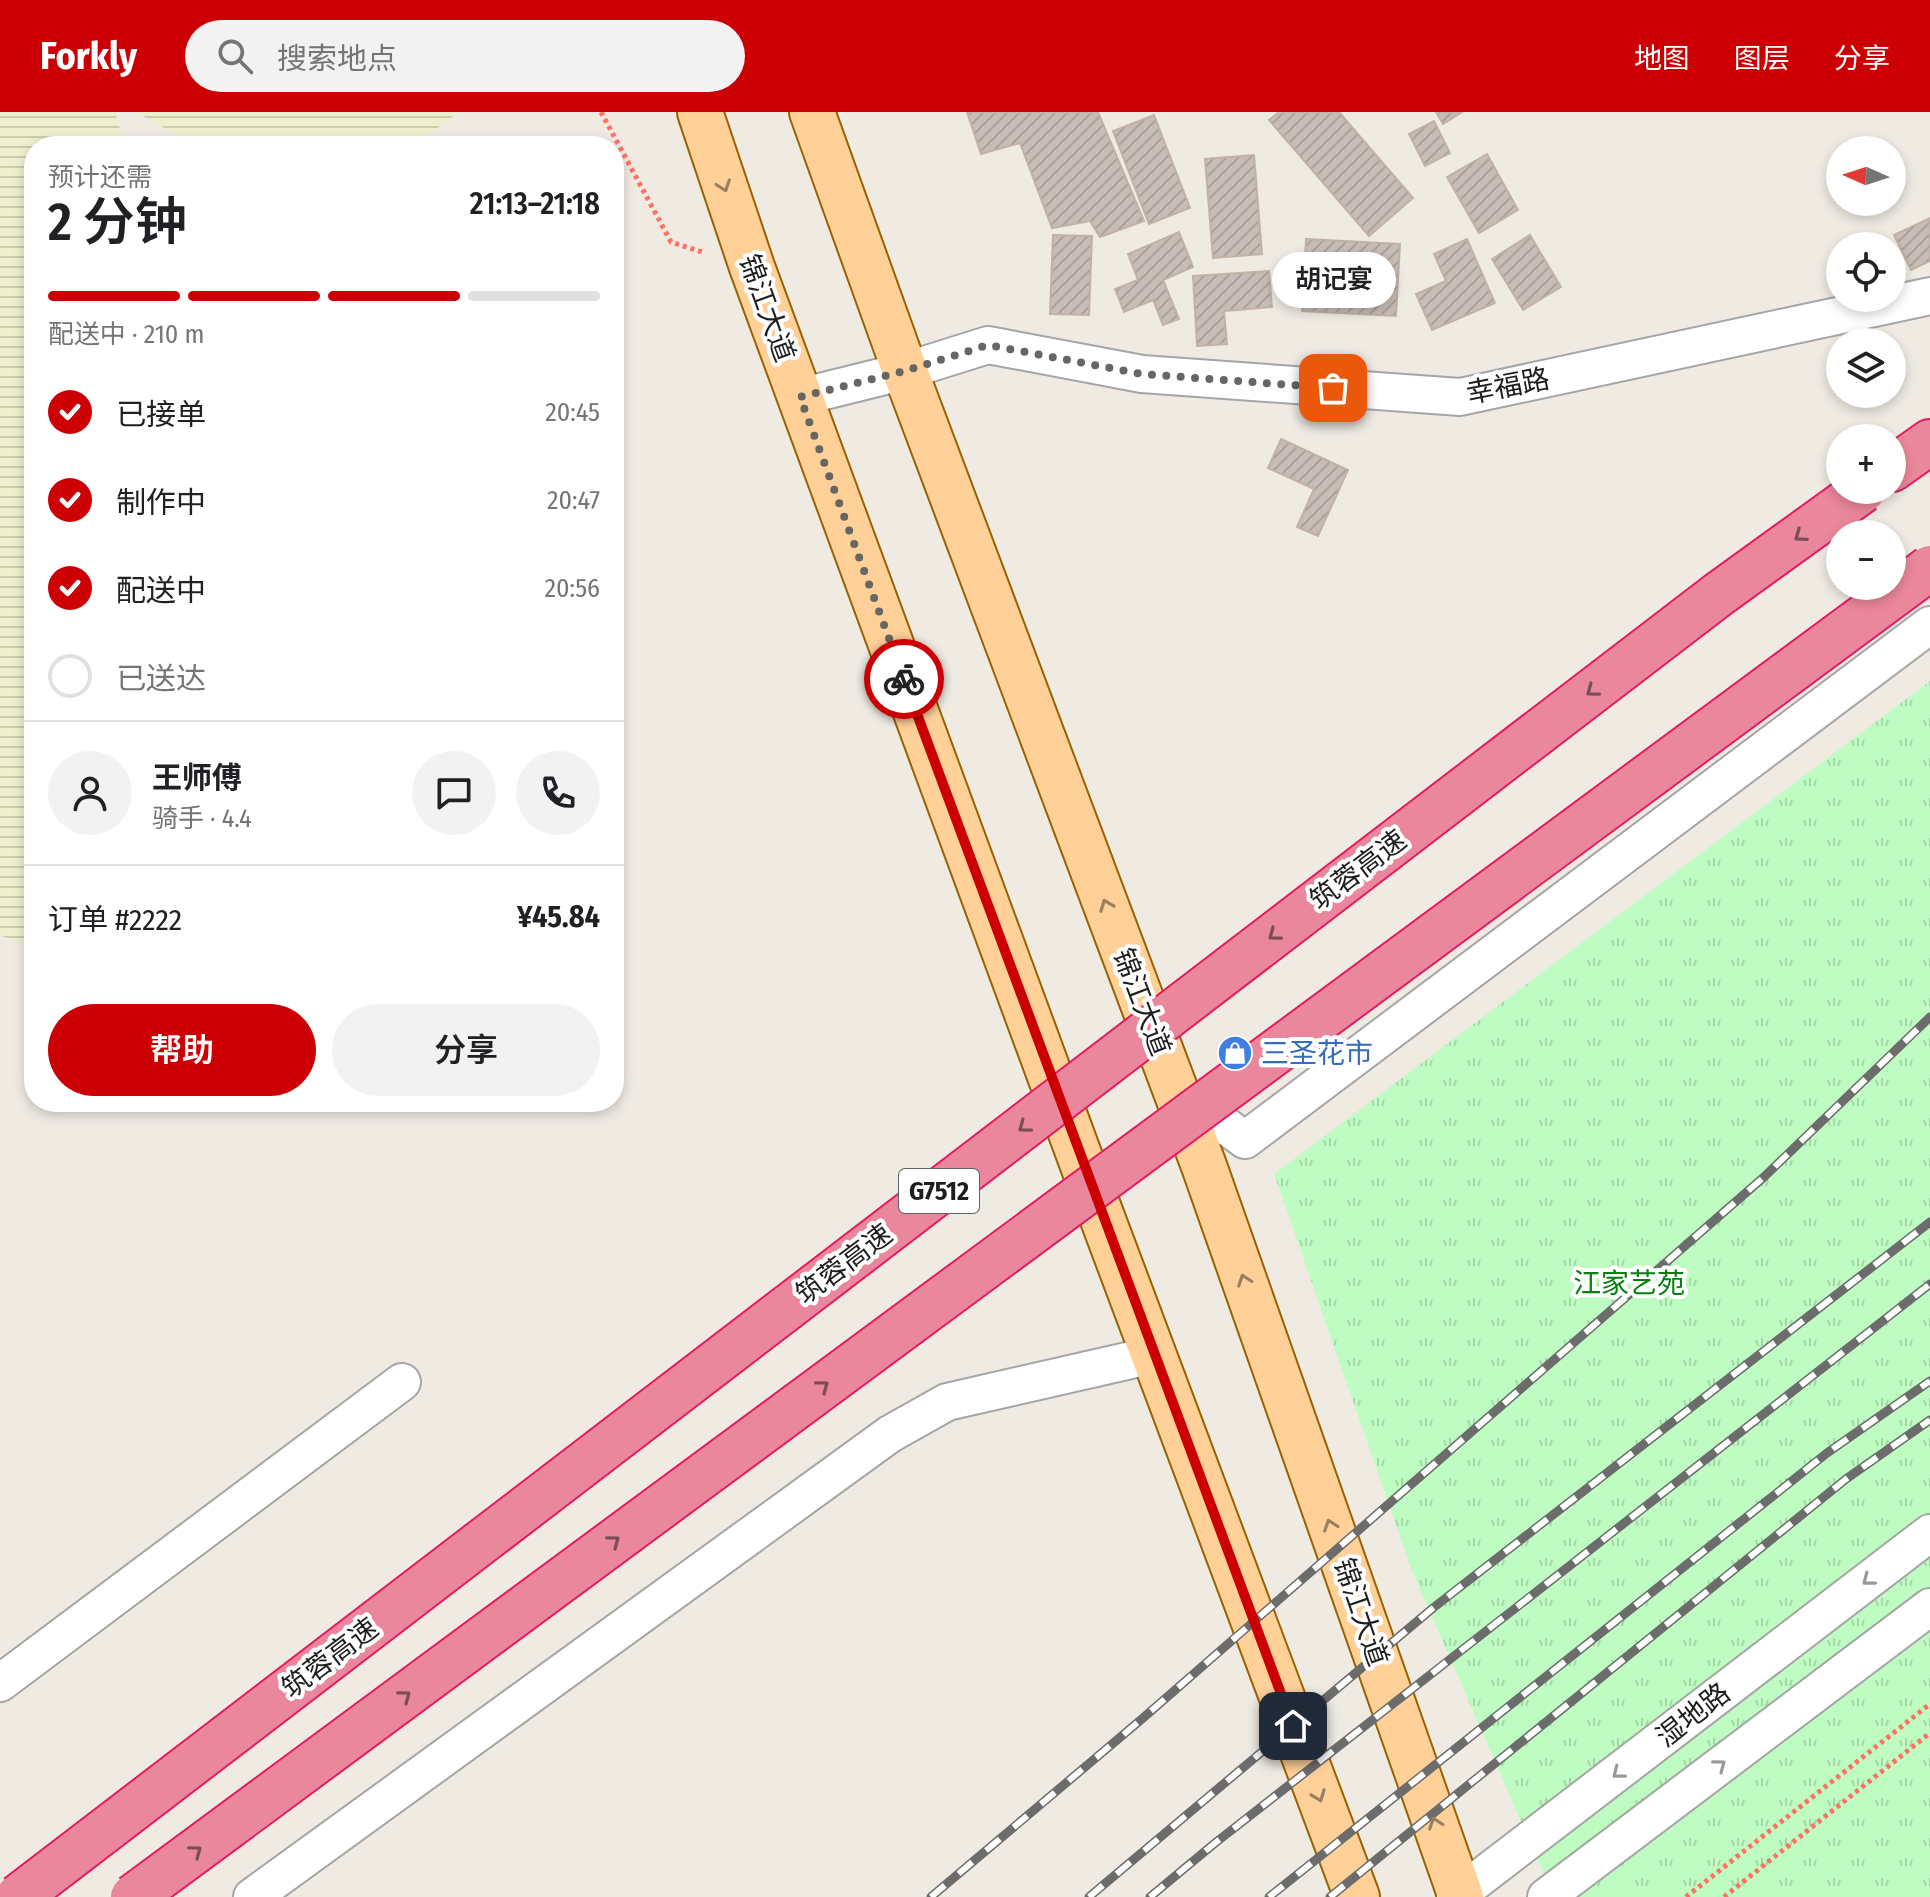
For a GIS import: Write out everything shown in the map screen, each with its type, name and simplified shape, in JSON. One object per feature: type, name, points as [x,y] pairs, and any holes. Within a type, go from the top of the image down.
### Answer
[{"type":"highway","points":[[1906,459],[1930,442]]},
{"type":"highway","name":"筑蓉高速","points":[[18,1897],[1719,594],[1844,504]]},
{"type":"highway","points":[[133,1897],[1930,568]]},
{"type":"main road","name":"锦江大道","points":[[700,112],[752,267],[1153,1355],[1357,1897]]},
{"type":"main road","name":"锦江大道","points":[[812,112],[905,371],[1175,1089],[1459,1896]]},
{"type":"street","name":"幸福路","points":[[800,397],[905,371],[988,345],[1142,374],[1460,397],[1930,296]]},
{"type":"street","points":[[1175,1089],[1245,1140],[1930,625]]},
{"type":"street","points":[[252,1897],[890,1434],[947,1402],[1153,1355]]},
{"type":"street","points":[[0,1683],[402,1382]]},
{"type":"street","name":"湿地路","points":[[1459,1896],[1930,1533]]},
{"type":"street","name":"湿地路","points":[[1546,1897],[1930,1607]]},
{"type":"path","points":[[601,112],[614,136]]},
{"type":"path","points":[[624,155],[671,242],[752,267]]},
{"type":"path","points":[[1686,1897],[1930,1704]]},
{"type":"path","points":[[1724,1897],[1930,1733]]},
{"type":"green space","points":[[0,112],[115,112],[122,136],[24,136],[24,946],[0,935]]},
{"type":"green space","points":[[135,112],[459,112],[427,136],[180,136]]},
{"type":"green space","name":"江家艺苑","points":[[1930,681],[1930,1897],[1554,1897],[1412,1571],[1274,1174]]},
{"type":"building","points":[[967,112],[1098,112],[1144,221],[1100,237],[1090,221],[1052,228],[1020,143],[981,154]]},
{"type":"building","points":[[1279,112],[1339,112],[1413,198],[1369,236],[1269,120]]},
{"type":"building","points":[[1436,112],[1462,112],[1443,124]]},
{"type":"building","points":[[1154,115],[1190,208],[1149,224],[1113,131]]},
{"type":"building","points":[[1434,121],[1450,153],[1425,166],[1409,134]]},
{"type":"building","points":[[1487,154],[1518,210],[1479,233],[1447,177]]},
{"type":"building","points":[[1254,155],[1262,254],[1213,258],[1205,159]]},
{"type":"building","points":[[1930,218],[1930,261],[1911,270],[1906,260],[1906,232],[1900,232]]},
{"type":"building","points":[[1179,232],[1193,267],[1163,280],[1179,319],[1163,325],[1153,300],[1124,312],[1115,289],[1138,280],[1128,254]]},
{"type":"building","points":[[1053,235],[1092,236],[1089,315],[1050,314]]},
{"type":"building","points":[[1530,235],[1561,287],[1523,310],[1492,259]]},
{"type":"building","points":[[1306,239],[1400,244],[1396,316],[1302,311]]},
{"type":"building","points":[[1467,239],[1495,303],[1432,330],[1416,294],[1446,281],[1434,254]]},
{"type":"building","points":[[1269,271],[1272,307],[1224,311],[1227,344],[1197,346],[1193,276]]},
{"type":"building","points":[[1281,439],[1348,470],[1318,536],[1297,527],[1314,489],[1268,468]]},
{"type":"railway","points":[[931,1897],[1143,1718],[1764,1177],[1930,1017]]},
{"type":"railway","points":[[1089,1897],[1433,1608],[1930,1222]]},
{"type":"railway","points":[[1150,1897],[1930,1284]]},
{"type":"railway","points":[[1269,1897],[1827,1453],[1930,1381]]},
{"type":"railway","points":[[1330,1897],[1846,1479],[1930,1420]]},
{"type":"way so far","points":[[904,679],[800,397],[905,371],[988,345],[1142,374],[1333,388]]},
{"type":"place","name":"胡记宴","points":[[1333,388]]},
{"type":"place","name":"三圣花市","points":[[1235,1053]]},
{"type":"route","points":[[904,679],[1293,1726]]}]
